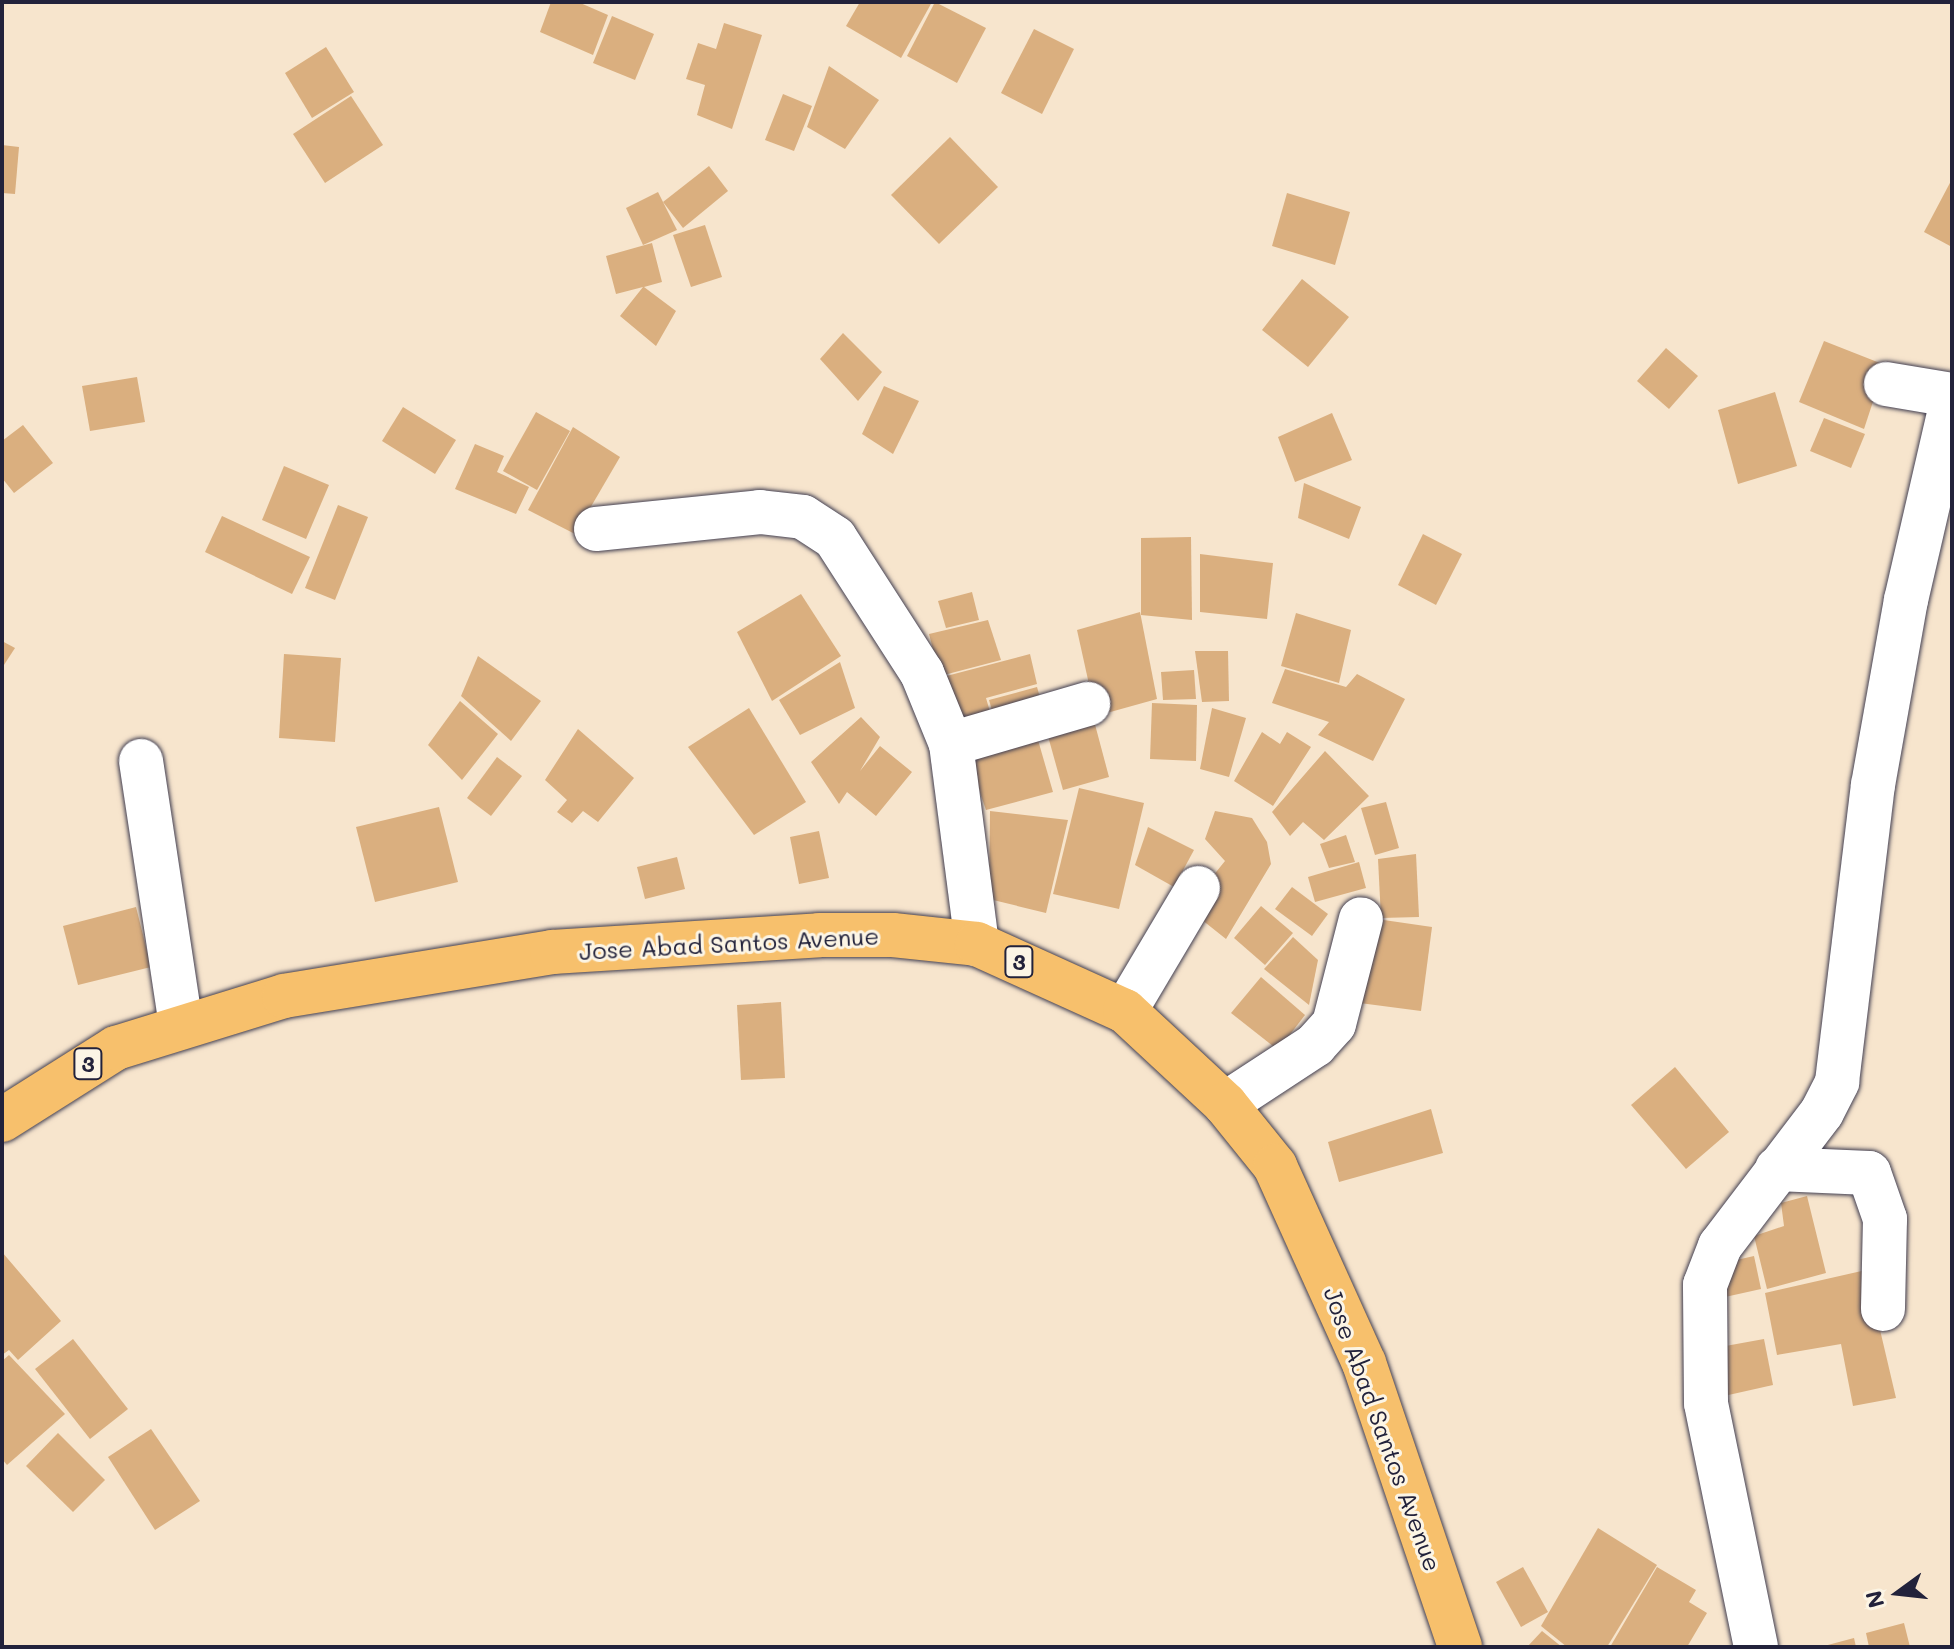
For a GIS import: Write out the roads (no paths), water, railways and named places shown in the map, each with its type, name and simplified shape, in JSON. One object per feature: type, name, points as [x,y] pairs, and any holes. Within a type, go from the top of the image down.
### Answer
[{"type":"highway","name":"Jose Abad Santos Avenue","points":[[2,1120],[116,1048],[181,1024],[284,996],[552,952],[819,935],[893,935],[977,944],[1125,1011],[1225,1104],[1275,1166],[1329,1278],[1364,1363],[1460,1647]]},
{"type":"street","points":[[1886,384],[1952,395]]},
{"type":"street","points":[[1756,1647],[1706,1403],[1705,1285],[1720,1246],[1822,1112],[1837,1082],[1873,785],[1906,600],[1952,401]]},
{"type":"street","points":[[596,529],[760,512],[803,517],[835,538],[866,579],[922,673],[951,744],[977,944]]},
{"type":"street","points":[[951,744],[1088,704]]},
{"type":"street","points":[[141,761],[181,1024]]},
{"type":"street","points":[[1125,1011],[1198,888]]},
{"type":"street","points":[[1225,1104],[1315,1045],[1334,1024],[1361,919]]},
{"type":"street","points":[[1777,1169],[1869,1173],[1885,1219],[1883,1309]]}]
